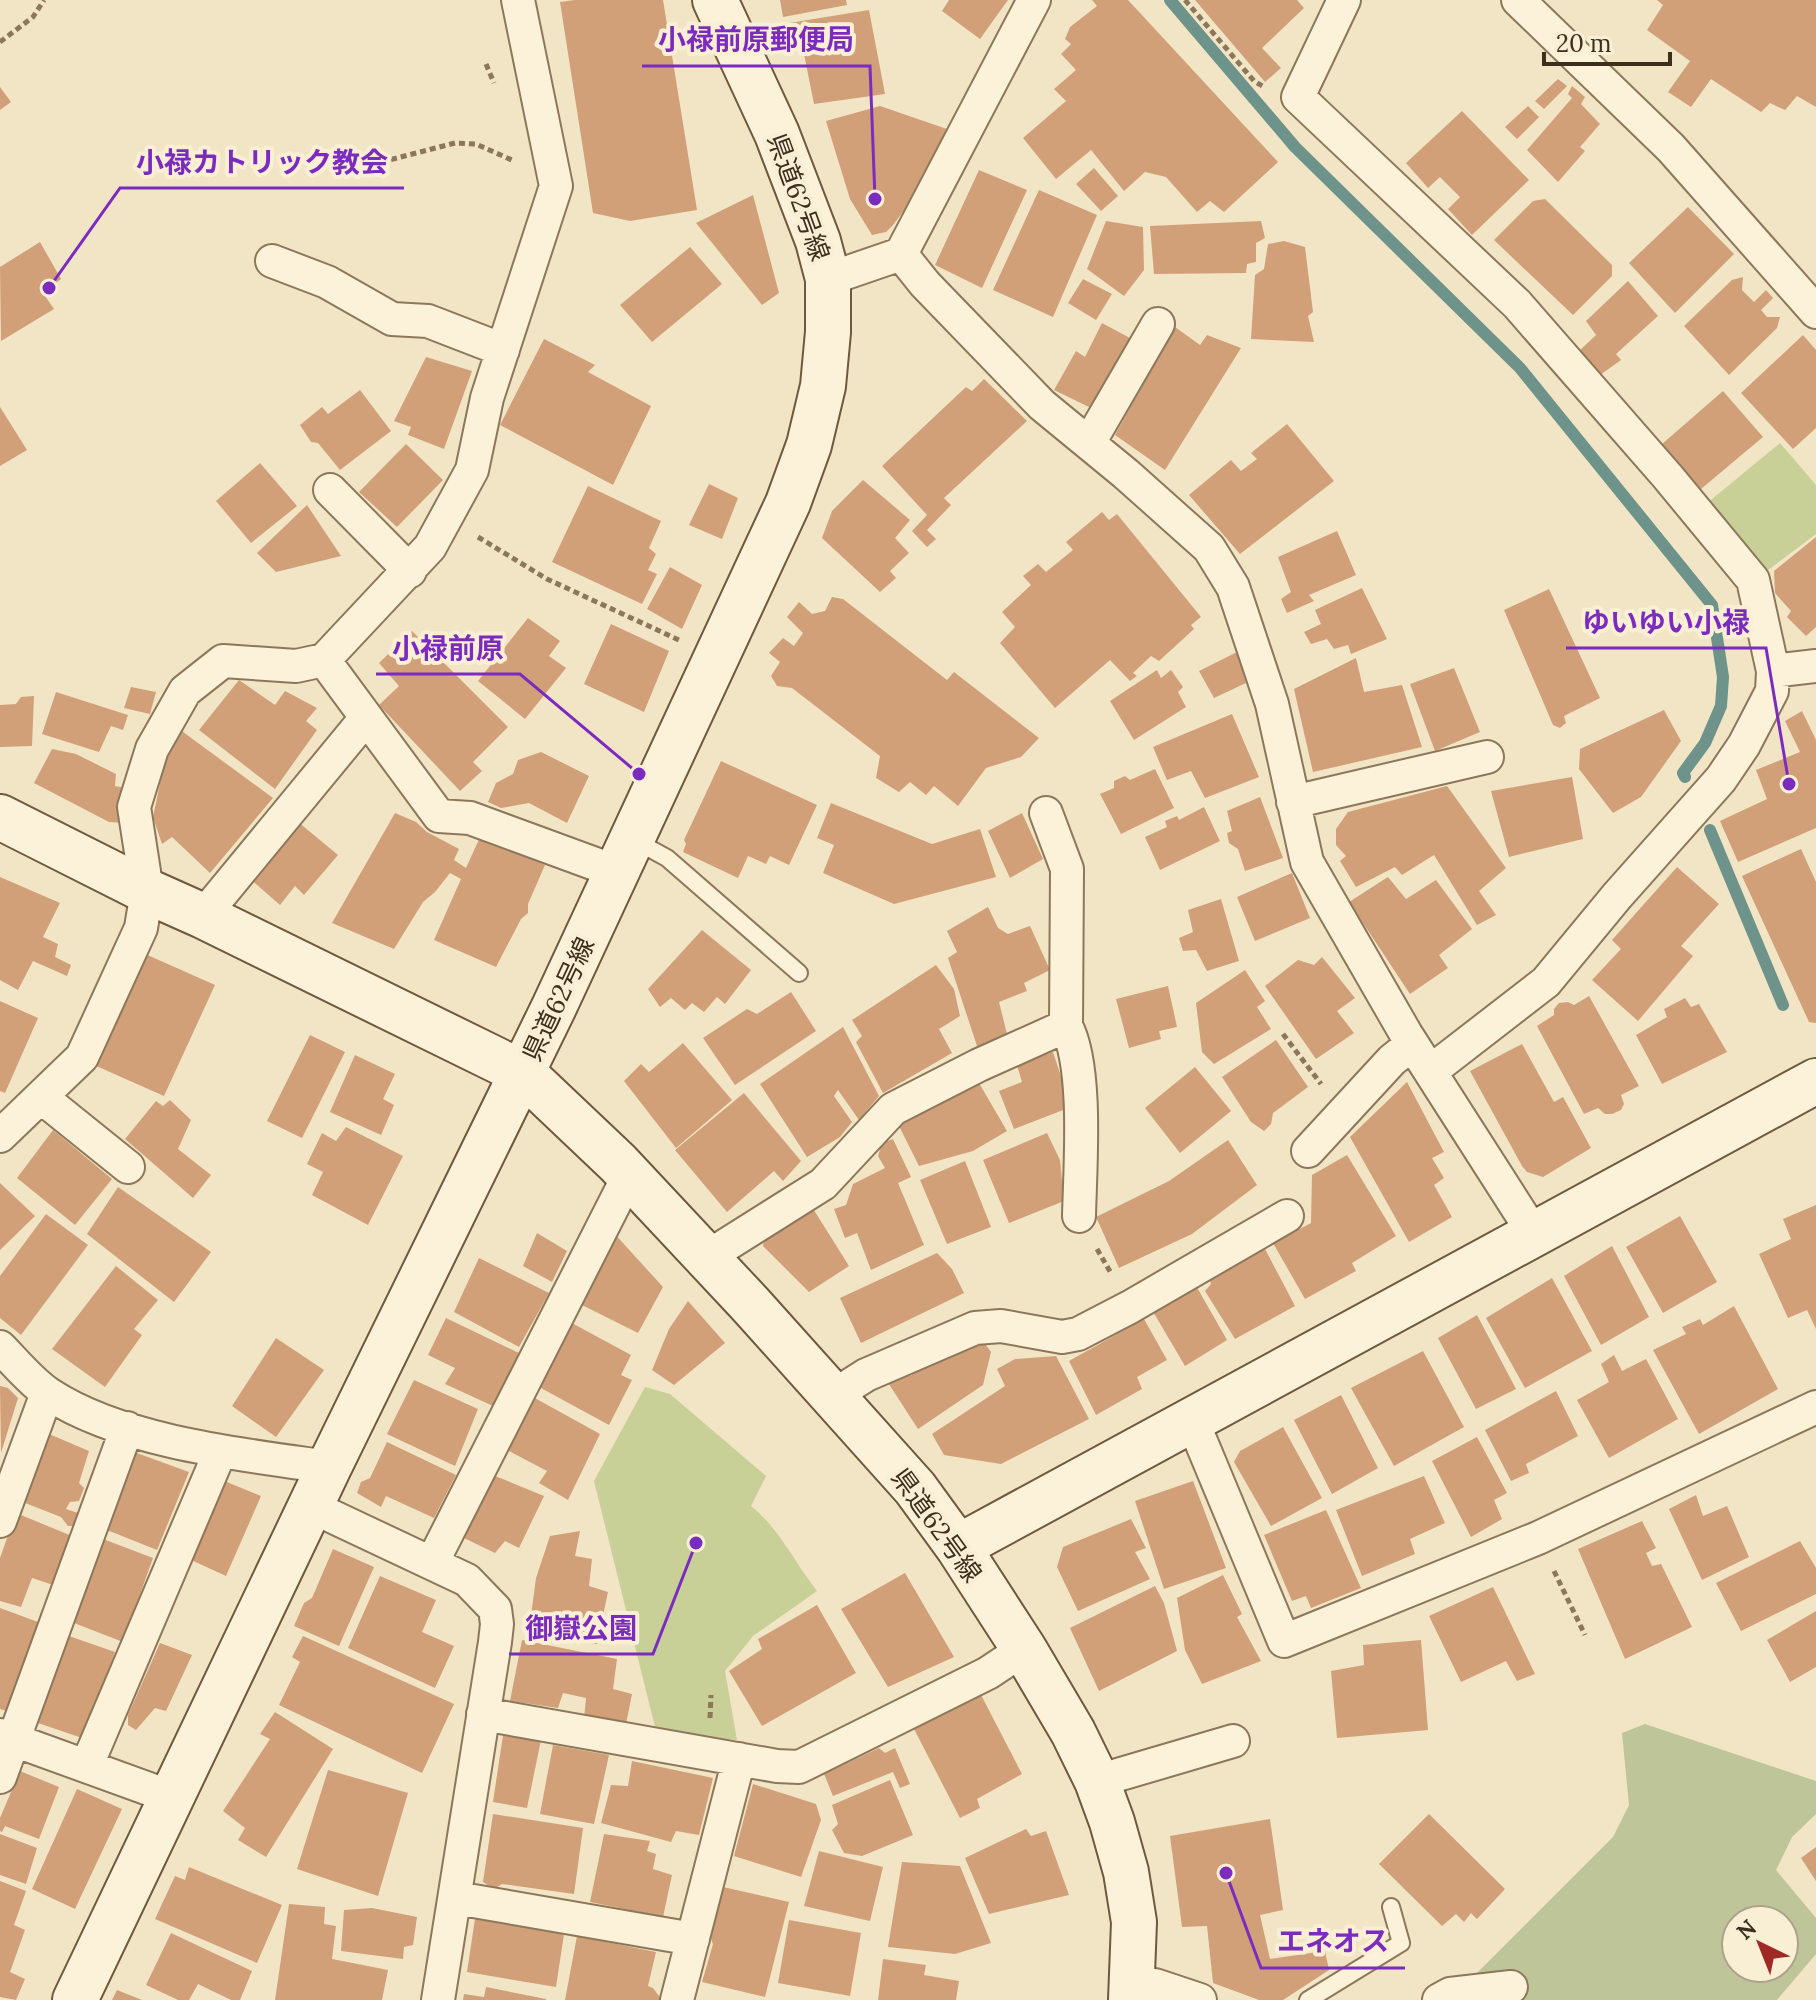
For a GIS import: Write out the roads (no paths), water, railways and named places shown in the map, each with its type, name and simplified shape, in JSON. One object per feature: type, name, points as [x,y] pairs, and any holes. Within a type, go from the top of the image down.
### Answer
[{"type":"street","points":[[0,1136],[82,1057],[141,928],[147,891],[134,807],[152,749],[185,691],[223,661],[296,666],[324,660],[430,547],[472,470],[487,398],[556,186],[518,0]]},
{"type":"street","name":"県道62号線","points":[[715,0],[783,148],[818,241],[828,279],[828,332],[823,386],[809,445],[788,503],[523,1073],[585,1130],[707,1257],[915,1488],[958,1547],[1024,1649],[1073,1732],[1097,1781],[1126,1872],[1134,1922],[1132,1991]]},
{"type":"street","points":[[828,279],[901,254],[1034,0]]},
{"type":"street","points":[[1344,0],[1298,97],[1517,304],[1668,477],[1753,580],[1773,671],[1772,691],[1744,745],[1721,779],[1546,982],[1431,1071]]},
{"type":"street","points":[[1518,0],[1671,148],[1816,312]]},
{"type":"street","points":[[901,254],[925,284],[1042,405],[1209,548],[1233,587],[1272,704],[1307,862],[1412,1044],[1534,1234]]},
{"type":"street","points":[[272,261],[327,282],[392,319],[428,321],[503,350]]},
{"type":"street","points":[[1089,443],[1158,324]]},
{"type":"street","points":[[330,490],[410,571]]},
{"type":"street","points":[[324,660],[439,816],[470,818],[624,856]]},
{"type":"street","points":[[1773,671],[1816,666]]},
{"type":"street","points":[[203,916],[366,718]]},
{"type":"street","points":[[1293,802],[1487,757]]},
{"type":"street","points":[[1046,813],[1067,869],[1066,1026],[1073,1038],[1082,1116],[1079,1216]]},
{"type":"street","points":[[0,817],[523,1073],[310,1506],[75,2000]]},
{"type":"street","points":[[707,1257],[823,1184],[893,1109],[979,1065],[1066,1026]]},
{"type":"street","points":[[1308,1151],[1392,1060],[1412,1044]]},
{"type":"street","points":[[958,1547],[1816,1081]]},
{"type":"street","points":[[41,1097],[128,1167]]},
{"type":"street","points":[[432,1563],[629,1175]]},
{"type":"street","points":[[833,1396],[866,1375],[975,1328],[1001,1326],[1062,1337],[1078,1334],[1287,1216]]},
{"type":"street","points":[[0,1347],[47,1393],[73,1407],[127,1428],[220,1452],[329,1467]]},
{"type":"street","points":[[0,1521],[47,1393]]},
{"type":"street","points":[[1192,1420],[1284,1641],[1538,1538],[1813,1419]]},
{"type":"street","points":[[0,1777],[7,1737],[127,1428]]},
{"type":"street","points":[[87,1765],[220,1452]]},
{"type":"street","points":[[310,1506],[467,1580],[495,1609],[497,1624],[438,2000]]},
{"type":"street","points":[[483,1714],[799,1767],[988,1673],[1024,1649]]},
{"type":"street","points":[[7,1737],[171,1797]]},
{"type":"street","points":[[1097,1781],[1233,1741]]},
{"type":"street","points":[[677,2000],[739,1759]]},
{"type":"street","points":[[456,1898],[693,1939]]},
{"type":"street","points":[[1132,1991],[1155,1985],[1200,2000]]},
{"type":"street","points":[[1439,2000],[1450,1994],[1511,1987]]},
{"type":"lane","points":[[624,856],[667,858],[799,973]]},
{"type":"lane","points":[[1308,2000],[1401,1943],[1391,1907]]},
{"type":"waterway","points":[[1170,0],[1295,147],[1520,368],[1712,605],[1723,677],[1721,706],[1705,743],[1683,773],[1685,777]]},
{"type":"waterway","points":[[1710,830],[1783,1005]]},
{"type":"place","name":"小禄前原郵便局","points":[[875,199]]},
{"type":"place","name":"小禄カトリック教会","points":[[49,288]]},
{"type":"place","name":"小禄前原","points":[[639,774]]},
{"type":"place","name":"ゆいゆい小禄","points":[[1789,784]]},
{"type":"place","name":"御嶽公園","points":[[696,1543]]},
{"type":"place","name":"エネオス","points":[[1226,1873]]}]
